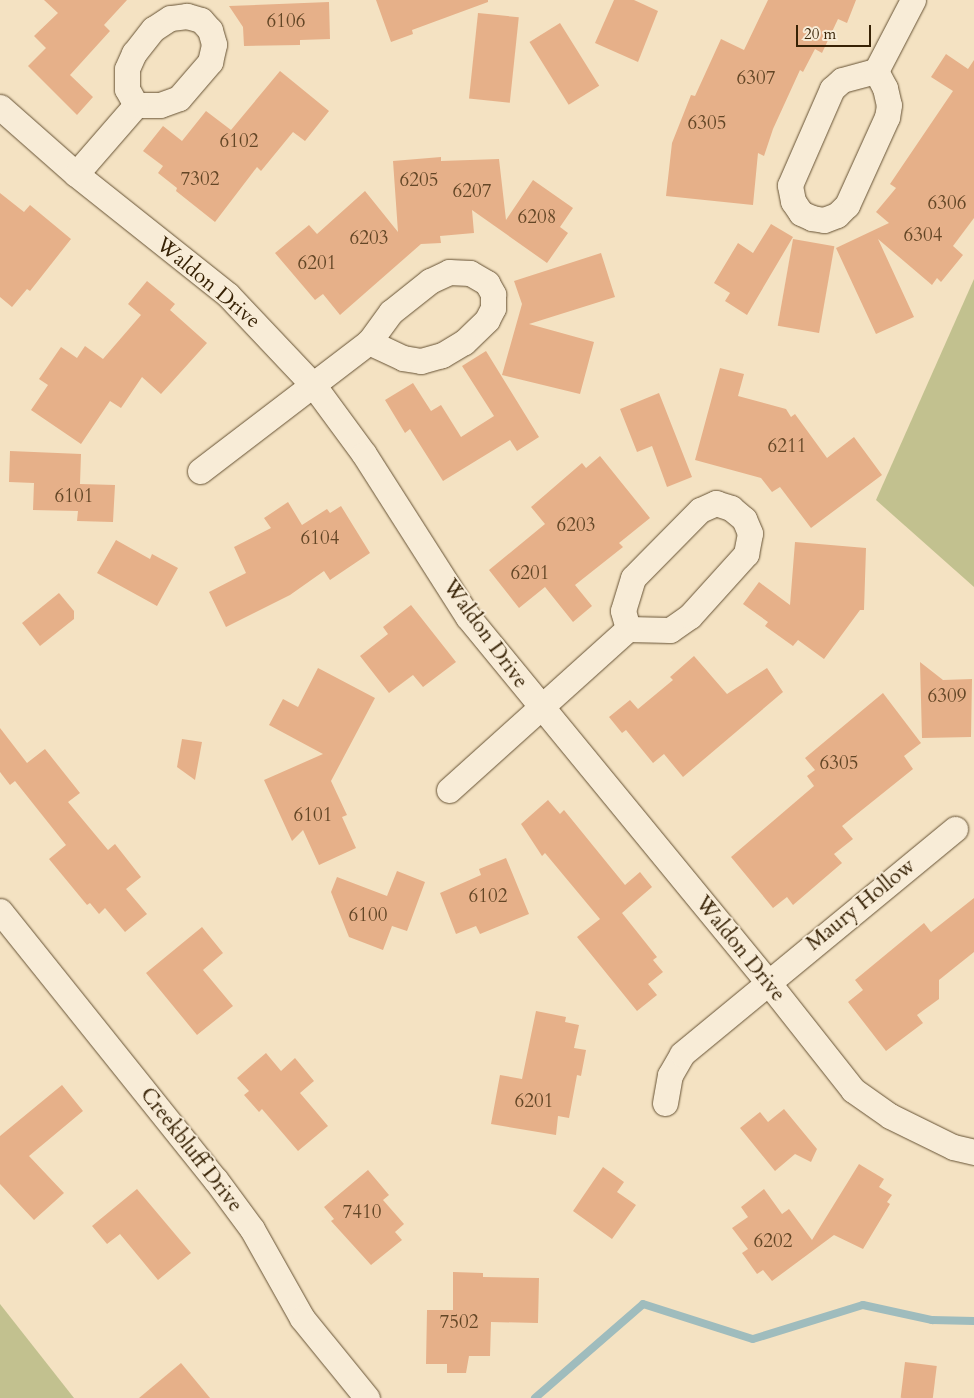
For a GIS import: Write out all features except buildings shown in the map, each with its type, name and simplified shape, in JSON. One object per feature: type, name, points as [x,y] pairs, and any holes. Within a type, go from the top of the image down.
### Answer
[{"type":"street","points":[[876,71],[885,88],[889,105],[887,117],[847,205],[837,215],[824,220],[812,218],[801,212],[793,201],[790,185],[828,97],[842,80],[876,71],[913,0]]},
{"type":"street","points":[[76,174],[136,105]]},
{"type":"street","name":"Waldon Drive","points":[[4,118],[228,295],[314,386],[364,454],[468,617],[541,709],[767,981],[852,1090],[890,1116],[953,1147],[974,1152]]},
{"type":"street","points":[[200,471],[314,386],[369,342],[390,312],[430,281],[449,272],[470,273],[487,283],[492,294],[493,308],[487,320],[464,342],[442,355],[421,361],[402,358],[369,342]]},
{"type":"street","points":[[449,790],[628,629],[670,630],[690,616],[746,554],[750,533],[744,519],[731,508],[716,503],[700,510],[633,578],[623,611],[628,629]]},
{"type":"street","name":"Maury Hollow","points":[[665,1103],[670,1075],[682,1054],[767,981],[955,829]]},
{"type":"street","name":"Creekbluff Drive","points":[[0,911],[252,1229],[302,1318],[367,1398]]},
{"type":"shaded area","points":[[974,279],[974,587],[876,500]]},
{"type":"shaded area","points":[[0,1304],[74,1398],[0,1398]]},
{"type":"waterway","points":[[535,1398],[643,1304],[753,1339],[863,1305],[932,1320],[974,1321]]}]
